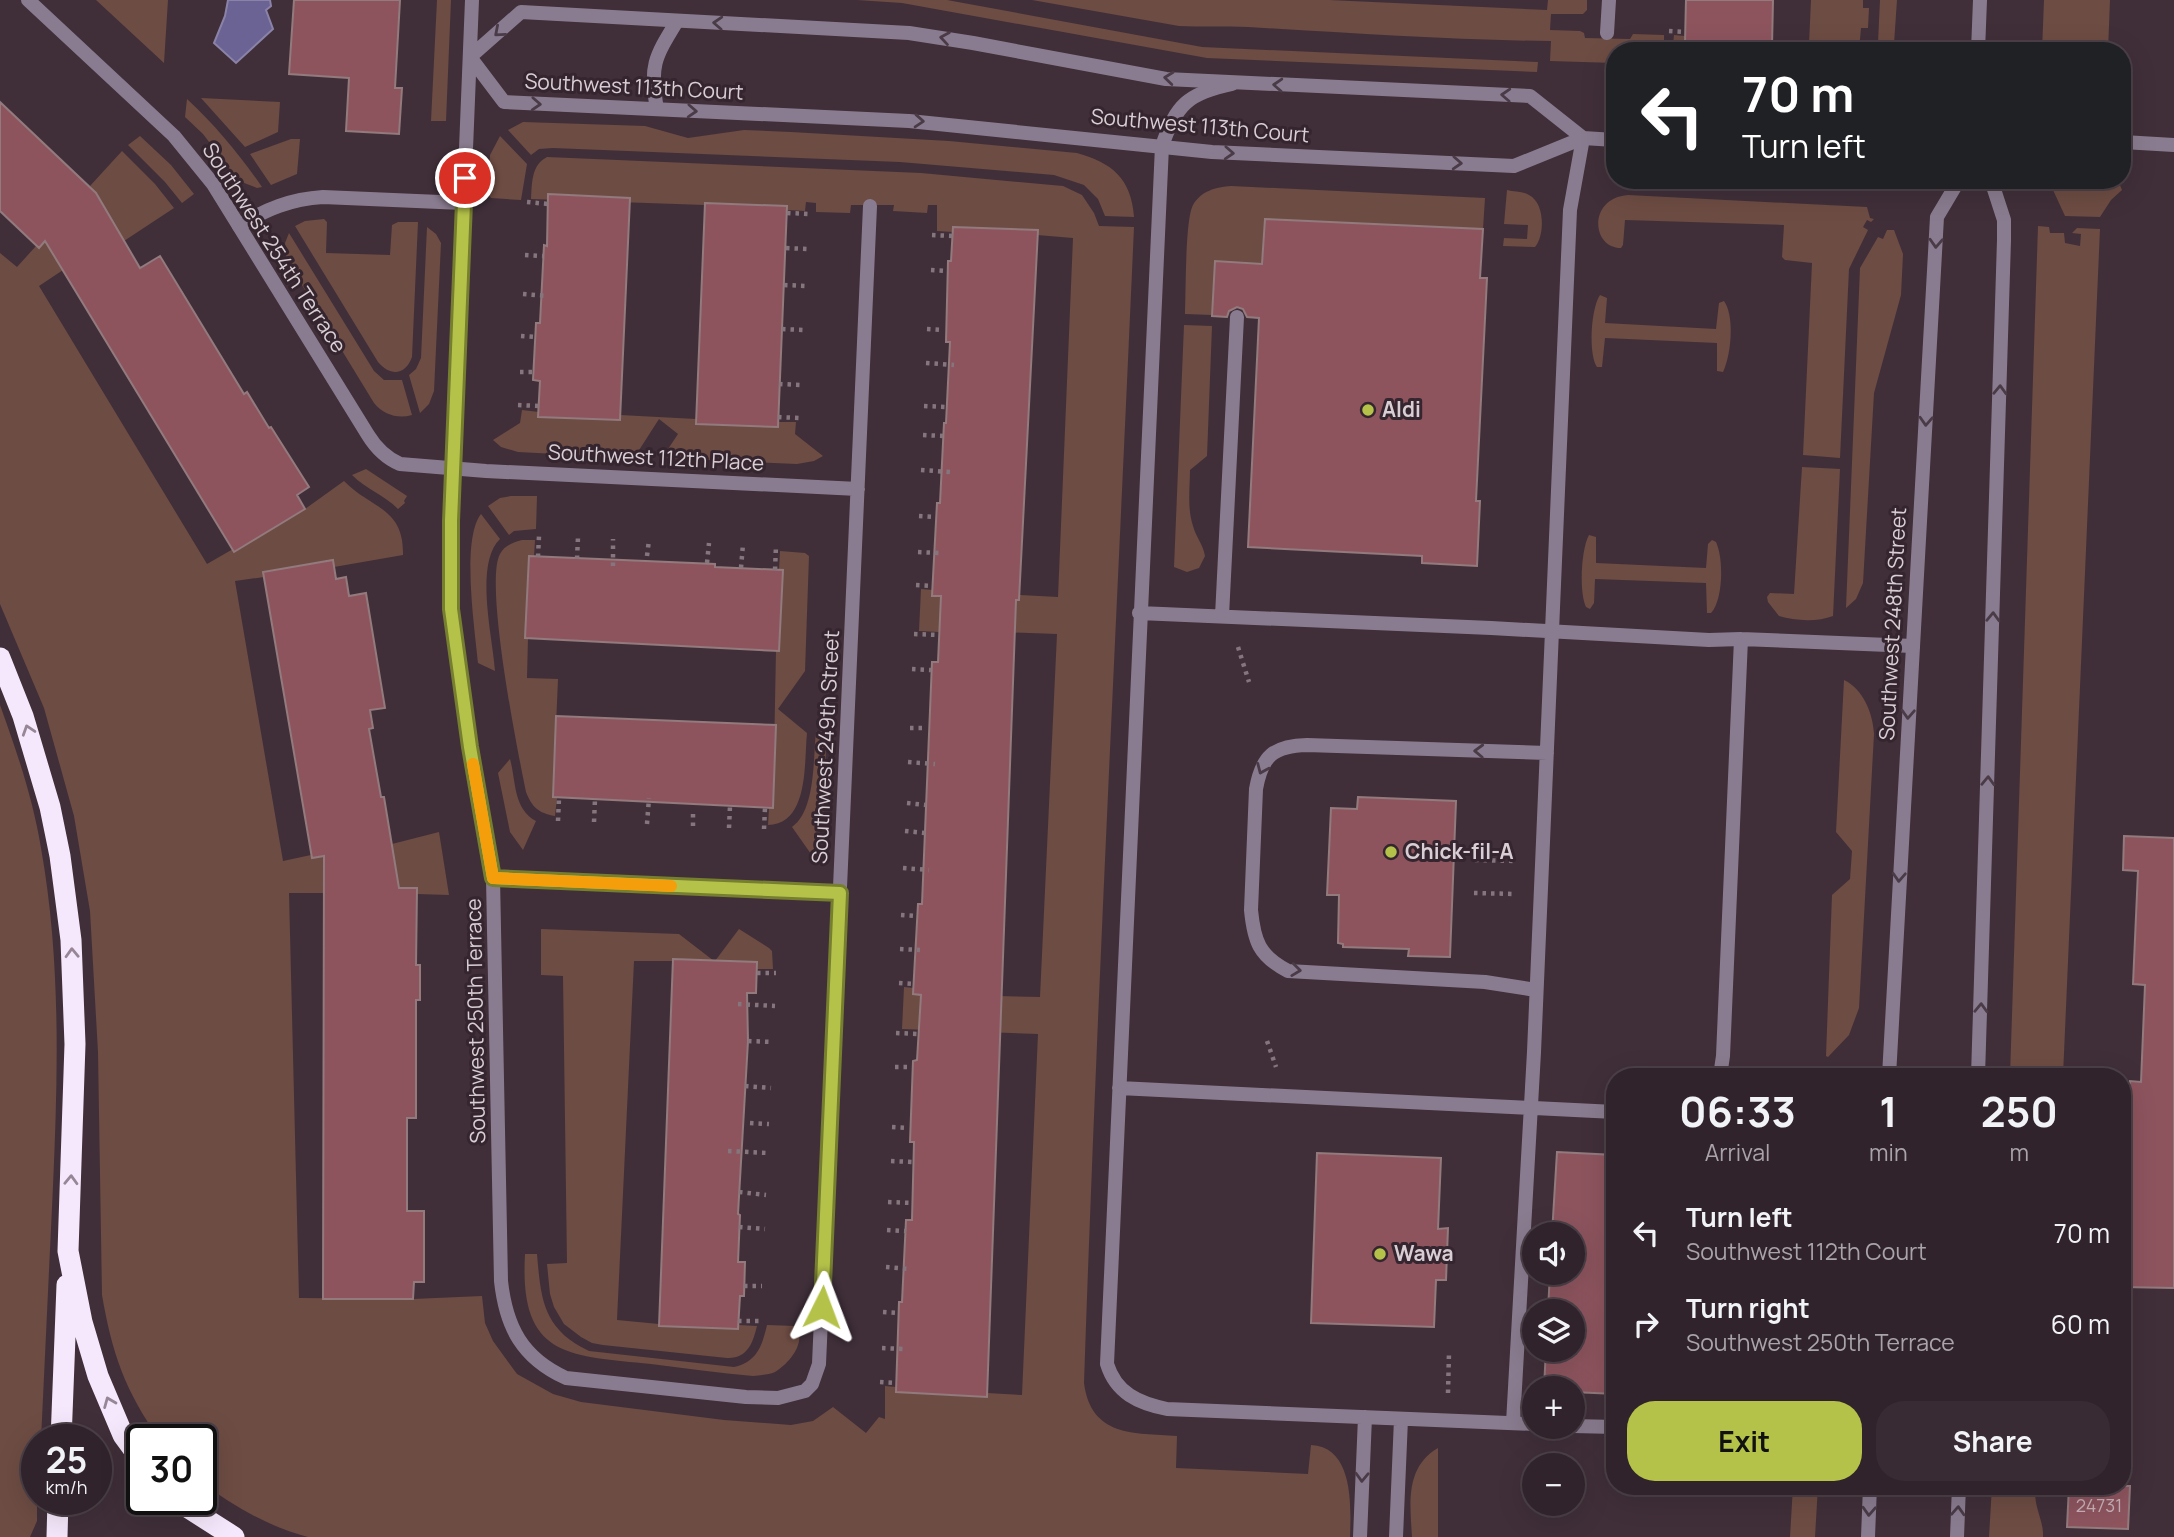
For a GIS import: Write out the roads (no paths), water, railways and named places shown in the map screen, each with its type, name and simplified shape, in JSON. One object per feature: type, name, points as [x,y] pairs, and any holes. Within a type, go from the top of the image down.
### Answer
[{"type":"highway","points":[[0,658],[23,716],[50,807],[60,856],[71,940],[75,1044],[62,1424]]},
{"type":"highway","points":[[68,1251],[82,1322],[98,1376],[126,1439]]},
{"type":"highway","points":[[57,1537],[58,1515]]},
{"type":"highway","points":[[198,1515],[234,1537]]},
{"type":"street","name":"Southwest 254th Terrace","points":[[29,0],[174,136],[213,184],[374,444],[390,459],[400,464],[453,467]]},
{"type":"street","name":"Southwest 250th Terrace","points":[[472,0],[453,467],[451,609],[468,736],[493,878],[501,1281],[504,1307],[521,1343],[537,1360],[566,1378],[732,1396],[778,1398],[798,1394],[812,1384],[816,1374]]},
{"type":"street","points":[[1607,33],[1609,0]]},
{"type":"street","points":[[1978,42],[1980,0]]},
{"type":"street","points":[[470,57],[521,12],[918,34],[1166,79],[1530,96],[1584,138],[1570,210],[1531,1108],[1513,1423]]},
{"type":"street","points":[[657,109],[652,77],[654,63],[677,21]]},
{"type":"street","name":"Southwest 113th Court","points":[[470,57],[504,102],[909,121],[1212,152],[1514,166],[1584,138],[1606,139]]},
{"type":"street","points":[[1237,83],[1215,87],[1181,105],[1170,123],[1162,146],[1107,1364],[1120,1389],[1131,1398],[1167,1409],[1522,1423]]},
{"type":"street","points":[[2131,142],[2174,145]]},
{"type":"street","name":"Southwest 248th Street","points":[[1889,1068],[1937,217],[1954,189]]},
{"type":"street","points":[[1978,1068],[2004,240],[2004,219],[1994,189]]},
{"type":"street","points":[[239,226],[277,206],[304,198],[463,204]]},
{"type":"street","name":"Southwest 249th Street","points":[[816,1374],[821,1350],[870,206]]},
{"type":"street","points":[[1222,617],[1237,317]]},
{"type":"street","name":"Southwest 112th Place","points":[[453,467],[494,472],[858,489]]},
{"type":"street","points":[[1139,613],[1709,640],[1913,646]]},
{"type":"street","points":[[1721,1068],[1741,639]]},
{"type":"street","points":[[1536,990],[1485,982],[1288,971],[1269,961],[1259,947],[1252,929],[1256,789],[1259,770],[1267,758],[1279,749],[1307,745],[1547,753]]},
{"type":"street","points":[[493,878],[840,893]]},
{"type":"street","points":[[1119,1088],[1606,1112]]},
{"type":"street","points":[[1360,1537],[1365,1417]]},
{"type":"street","points":[[1396,1537],[1401,1419]]},
{"type":"street","points":[[1585,1426],[1606,1427]]},
{"type":"street","points":[[1868,1537],[1870,1495]]},
{"type":"street","points":[[1957,1537],[1959,1495]]},
{"type":"place","name":"Aldi","points":[[1368,410]]},
{"type":"place","name":"Chick-fil-A","points":[[1391,852]]},
{"type":"place","name":"Wawa","points":[[1380,1254]]}]
